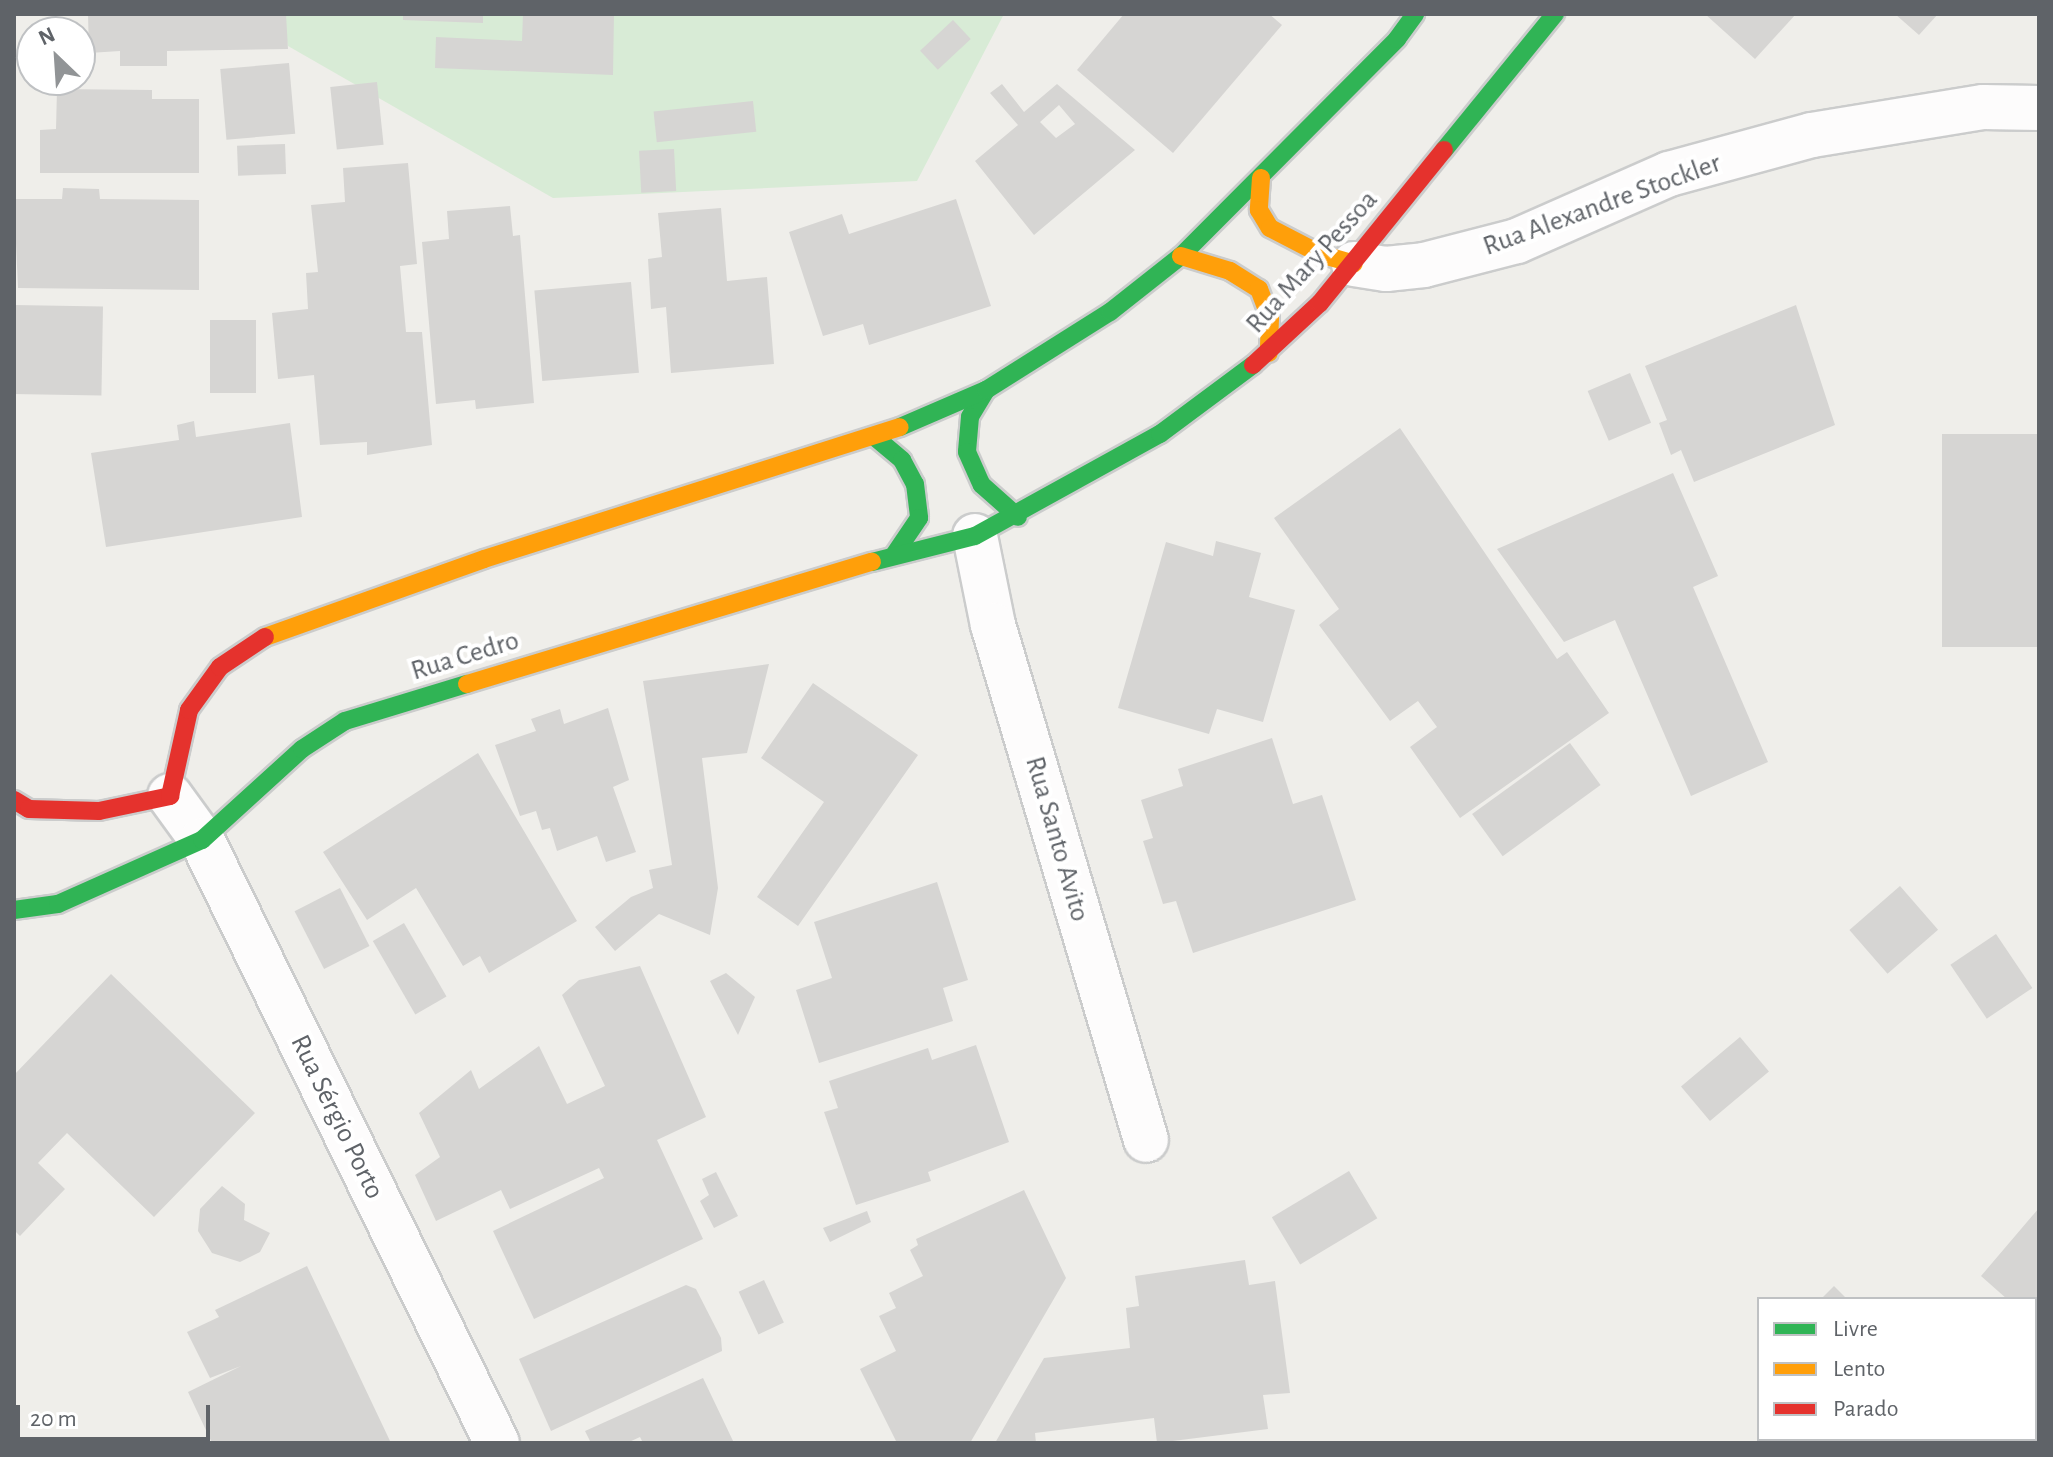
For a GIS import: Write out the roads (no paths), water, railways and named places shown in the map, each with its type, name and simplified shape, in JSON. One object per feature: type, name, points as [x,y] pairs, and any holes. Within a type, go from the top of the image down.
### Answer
[{"type":"street","points":[[14,800],[29,809],[99,811],[170,796],[189,710],[220,667],[262,638],[484,559],[876,438],[986,390],[1110,312],[1181,256],[1261,178],[1415,14]]},
{"type":"street","name":"Rua Mary Pessoa","points":[[975,536],[1018,517],[1160,434],[1269,353],[1354,264],[1555,14]]},
{"type":"street","name":"Rua Alexandre Stockler","points":[[1354,264],[1386,269],[1424,265],[1517,241],[1669,174],[1812,135],[1983,107],[2039,108]]},
{"type":"street","points":[[1261,178],[1259,210],[1270,228],[1320,254],[1354,264]]},
{"type":"street","points":[[1181,256],[1230,271],[1259,289],[1270,318],[1269,353]]},
{"type":"street","points":[[986,390],[970,417],[967,452],[982,485],[1018,517]]},
{"type":"street","points":[[876,438],[902,460],[915,484],[919,518],[894,555]]},
{"type":"street","name":"Rua Cedro","points":[[14,910],[58,904],[202,840],[302,749],[345,721],[894,555],[975,536]]},
{"type":"street","name":"Rua Santo Avito","points":[[975,536],[993,625],[1146,1140]]},
{"type":"street","name":"Rua Sérgio Porto","points":[[170,796],[202,840],[497,1443]]}]
